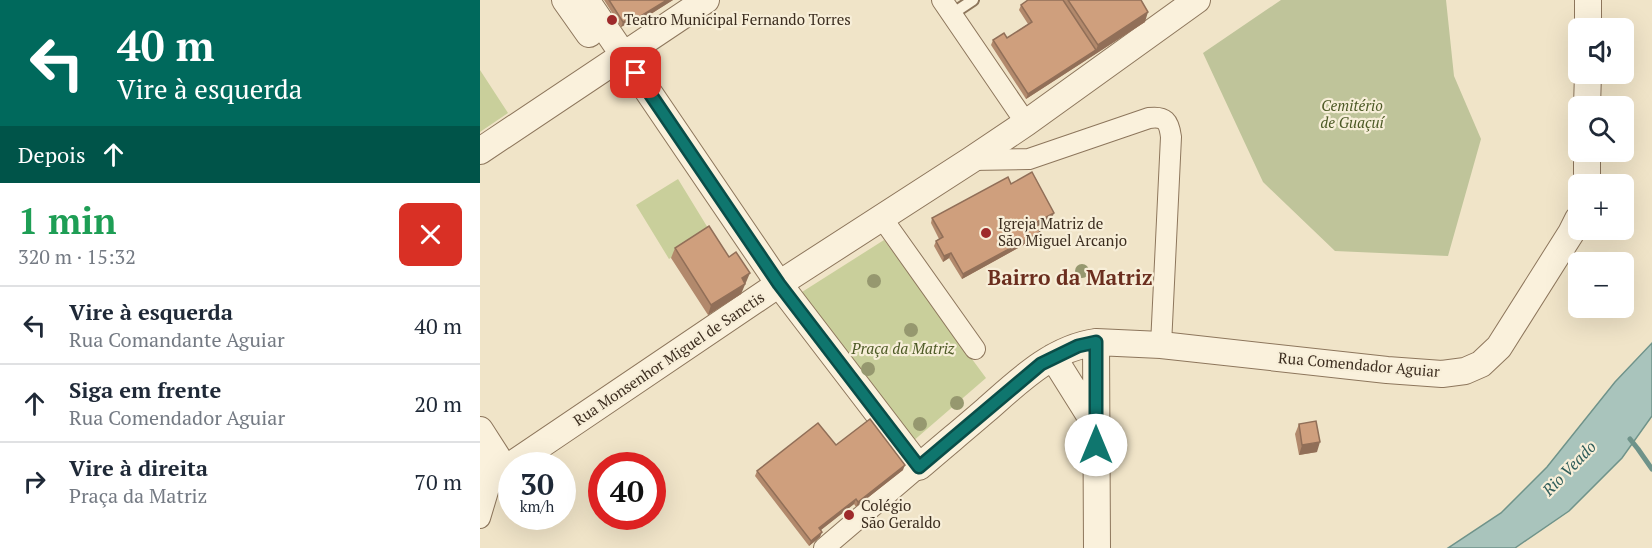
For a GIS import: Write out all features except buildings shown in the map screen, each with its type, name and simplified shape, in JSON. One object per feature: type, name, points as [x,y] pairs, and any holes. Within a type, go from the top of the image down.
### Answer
[{"type":"street","points":[[565,0],[616,59],[773,289],[919,467]]},
{"type":"street","points":[[586,0],[616,59]]},
{"type":"street","points":[[480,151],[706,0]]},
{"type":"street","name":"Rua Monsenhor Miguel de Sanctis","points":[[492,469],[971,160],[1197,0]]},
{"type":"street","points":[[1588,0],[1588,18]]},
{"type":"street","points":[[947,7],[1026,123]]},
{"type":"street","points":[[971,160],[1029,159],[1149,118],[1159,117],[1166,120],[1172,137],[1161,345]]},
{"type":"street","points":[[882,218],[975,350]]},
{"type":"street","name":"Rua Comendador Aguiar","points":[[1053,357],[1078,346],[1096,342],[1161,345],[1387,370],[1442,374],[1465,371],[1481,364],[1499,347],[1568,238]]},
{"type":"street","points":[[1096,342],[1097,548]]},
{"type":"street","points":[[824,548],[1031,372],[1053,357],[1096,424]]},
{"type":"street","points":[[480,430],[492,469],[480,518]]},
{"type":"lane","points":[[947,7],[973,0]]},
{"type":"green space","name":"Cemitério de Guaçuí","points":[[1281,0],[1446,0],[1454,76],[1481,139],[1448,256],[1335,251],[1263,182],[1203,53]]},
{"type":"green space","points":[[480,70],[508,113],[480,132]]},
{"type":"green space","points":[[678,179],[711,233],[669,259],[636,205]]},
{"type":"green space","name":"Praça da Matriz","points":[[884,240],[986,378],[912,442],[866,384],[802,292]]},
{"type":"water","name":"Rio Veado","points":[[1652,343],[1652,416],[1622,458],[1569,511],[1515,548],[1448,548],[1501,513],[1547,467],[1615,382]]},
{"type":"waterway","points":[[1630,439],[1652,469]]},
{"type":"place","name":"Teatro Municipal Fernando Torres","points":[[612,20]]},
{"type":"place","name":"Igreja Matriz de São Miguel Arcanjo","points":[[986,233]]},
{"type":"place","name":"Colégio São Geraldo","points":[[849,515]]},
{"type":"district","name":"Bairro da Matriz","points":[[1070,278]]},
{"type":"route","points":[[636,73],[779,284],[919,467],[1041,364],[1078,346],[1096,342],[1096,445]]}]
